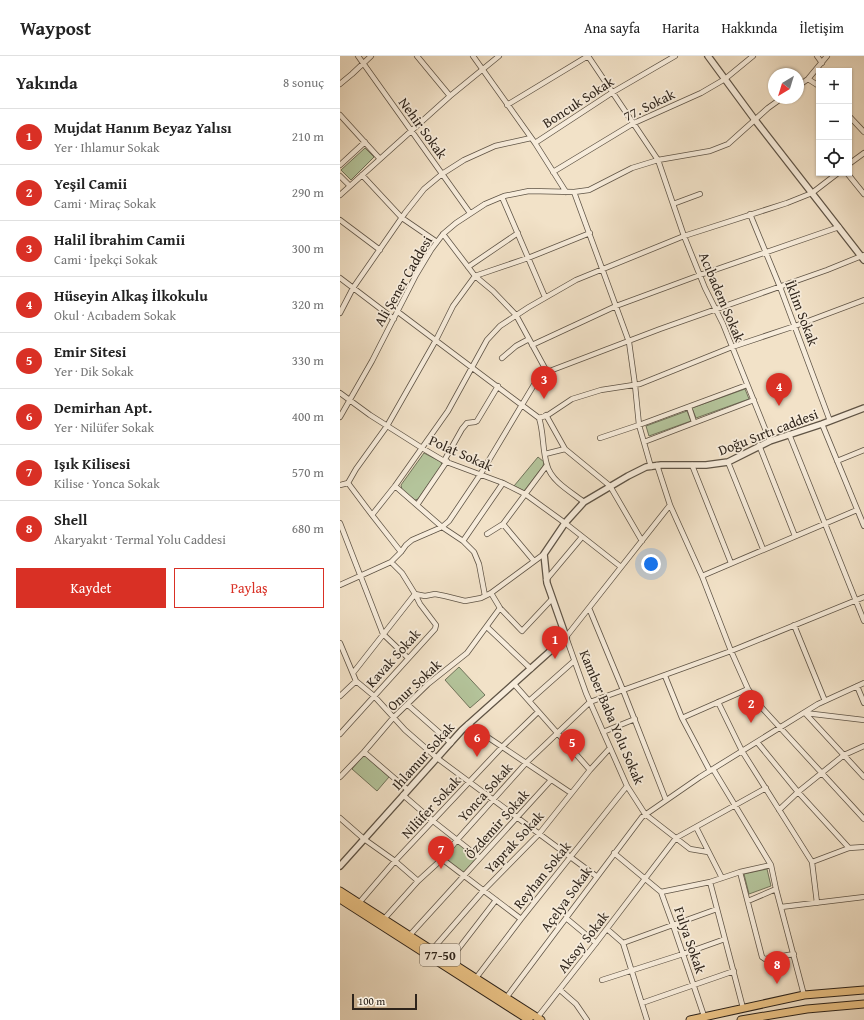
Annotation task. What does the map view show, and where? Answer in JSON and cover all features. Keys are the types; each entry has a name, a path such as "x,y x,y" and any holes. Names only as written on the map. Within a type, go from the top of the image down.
{"main road":[{"name":"77-50","path":"341,894 359,903 539,1019"},
{"name":"77-50","path":"341,894 529,1020"},
{"path":"690,1020 804,995 864,990"},
{"path":"741,1020 807,1009 864,1004"}],"street":[{"name":"Nehir Sokak","path":"358,56 470,212"},
{"path":"340,84 371,56"},
{"path":"417,56 450,96"},
{"path":"474,56 535,143 566,192"},
{"path":"340,195 450,96 499,56"},
{"path":"507,105 588,56"},
{"name":"Acıbadem Sokak","path":"588,56 658,160 684,236 770,440"},
{"name":"Boncuk Sokak","path":"535,143 613,92 675,56"},
{"path":"340,585 391,562 412,540 442,527 449,521 480,475 535,383 547,372 863,257 755,120 708,56"},
{"name":"77. Sokak","path":"553,172 634,123 701,93 725,79 753,56"},
{"path":"817,56 822,63"},
{"path":"804,81 827,56"},
{"path":"808,78 816,84"},
{"name":"Ali Şener Caddesi","path":"340,417 398,312 416,275 443,234 470,212 502,196 529,191 574,192 589,190 632,168 658,160 710,152 728,144 775,104"},
{"path":"340,115 380,159"},
{"path":"852,119 864,132"},
{"path":"340,313 352,288 424,190 442,174 464,160 495,146 531,138"},
{"path":"340,165 365,142"},
{"path":"852,162 864,153"},
{"path":"362,175 402,218 437,242"},
{"path":"340,176 350,186"},
{"path":"372,516 448,411 492,334 500,326 545,297 576,280 684,236 812,193 834,176"},
{"path":"849,176 864,194"},
{"path":"574,192 629,342 639,426 644,442 702,576 731,651 748,689 763,709 864,819"},
{"path":"673,204 700,194"},
{"path":"502,196 545,297"},
{"name":"İklim Sokak","path":"750,214 780,286 830,421"},
{"path":"340,220 380,250"},
{"path":"532,345 616,306 839,227"},
{"path":"468,267 518,232"},
{"path":"340,485 348,483 356,469 388,426 454,306 474,276 528,258 590,233"},
{"path":"443,234 474,276 493,291 516,315 547,372"},
{"path":"340,278 394,319"},
{"path":"539,418 572,399 601,390 635,384 732,347 795,326 864,300"},
{"path":"398,312 539,418 542,426 547,465 552,476 584,502"},
{"path":"502,358 516,346 529,339"},
{"path":"600,438 639,426 747,385"},
{"path":"417,505 446,461 462,430 467,423 477,421 498,386"},
{"name":"Polat Sokak","path":"340,393 422,448 446,461 525,494 621,567"},
{"path":"644,442 754,400"},
{"path":"689,407 694,422"},
{"name":"Doğu Sırtı caddesi","path":"544,554 565,523 584,502 628,476 654,466 706,465 728,462 770,440 822,424 864,408"},
{"path":"546,415 565,449 610,486 642,541"},
{"path":"822,424 864,524"},
{"path":"789,434 864,621"},
{"path":"759,445 794,536"},
{"path":"545,454 565,449"},
{"path":"837,461 864,450"},
{"path":"728,462 763,550"},
{"path":"487,534 503,524 547,465"},
{"path":"692,465 731,563"},
{"path":"348,483 401,552"},
{"path":"464,541 503,484"},
{"path":"395,486 442,527 464,541 474,552 479,564 485,596"},
{"path":"566,637 670,505"},
{"path":"702,576 857,510"},
{"path":"340,523 383,634 408,658"},
{"path":"503,524 534,561"},
{"path":"546,580 582,537"},
{"path":"391,562 402,573 415,594 424,596 440,595 465,600 481,598 491,593 544,554"},
{"name":"Kamber Baba Yolu Sokak","path":"544,554 546,580 574,661 590,702 627,786 645,814 690,849 708,852"},
{"path":"491,593 500,608 522,631 552,599"},
{"path":"353,673 415,594"},
{"name":"Kavak Sokak","path":"340,734 435,629 436,625 420,604 415,594"},
{"path":"590,702 731,651 864,597"},
{"name":"Onur Sokak","path":"340,777 393,718 428,684 467,653 500,608"},
{"path":"589,608 635,719 666,800"},
{"path":"794,625 825,701"},
{"path":"487,627 531,669"},
{"name":"Ihlamur Sokak","path":"340,865 468,724 566,637"},
{"path":"340,643 356,681 374,696 393,718 437,758 596,876"},
{"path":"529,701 574,661"},
{"path":"665,676 682,718 712,770 771,865 804,995"},
{"path":"340,696 356,681"},
{"path":"514,684 590,770"},
{"name":"Açelya Sokak","path":"506,998 642,816 742,751 825,701 864,684"},
{"path":"857,686 864,703"},
{"path":"682,718 748,689"},
{"name":"Yonca Sokak","path":"384,919 418,881 442,859 457,840 526,763 590,702"},
{"path":"718,702 742,751 812,862 817,903"},
{"path":"408,705 450,743"},
{"name":"Nilüfer Sokak","path":"359,903 395,861 502,747 538,712"},
{"path":"805,713 864,720"},
{"path":"805,713 864,777"},
{"path":"603,732 635,719"},
{"path":"468,724 571,793"},
{"path":"757,742 798,792 849,848"},
{"path":"779,810 798,792 844,755 864,746"},
{"name":"Yaprak Sokak","path":"432,950 484,890 539,834 571,793 610,748"},
{"path":"364,752 408,790"},
{"name":"Özdemir Sokak","path":"410,936 551,780"},
{"name":"Reyhan Sokak","path":"476,978 627,786"},
{"path":"676,838 766,788"},
{"path":"403,796 480,858"},
{"path":"340,818 364,839 395,861 418,881"},
{"path":"696,827 722,878"},
{"name":"Aksoy Sokak","path":"539,1019 676,838"},
{"path":"812,862 849,848 864,847"},
{"name":"Fulya Sokak","path":"614,853 661,892 704,1016"},
{"path":"442,859 521,919"},
{"path":"661,892 710,882 740,872 771,865"},
{"path":"740,872 762,957 765,959 794,954"},
{"path":"710,882 743,1008"},
{"path":"748,902 776,889"},
{"path":"781,907 864,897"},
{"path":"449,961 496,900"},
{"path":"623,943 717,909"},
{"path":"566,918 596,943"},
{"path":"607,929 623,943 647,1020"},
{"path":"602,980 725,939"},
{"path":"642,1003 693,984 734,972"},
{"path":"560,990 576,1004 587,1020"}],"green space":[{"path":"365,148 374,157 351,180 341,170"},
{"path":"745,389 749,399 696,418 692,408"},
{"path":"687,411 691,421 649,436 646,426"},
{"path":"424,453 441,462 442,465 418,499 415,500 402,490 401,485"},
{"path":"538,457 544,462 543,466 524,491 514,486"},
{"path":"459,667 485,695 470,708 445,680"},
{"path":"364,755 389,777 377,791 352,769"},
{"path":"457,842 478,858 464,874 444,859"},
{"path":"767,869 771,886 749,894 744,874"}],"place":[{"name":"Halil İbrahim Camii","path":"544,399"},
{"name":"Hüseyin Alkaş İlkokulu","path":"779,406"},
{"name":"Mujdat Hanım Beyaz Yalısı","path":"555,659"},
{"name":"Yeşil Camii","path":"751,723"},
{"name":"Demirhan Apt.","path":"477,757"},
{"name":"Emir Sitesi","path":"572,762"},
{"name":"Işık Kilisesi","path":"441,869"},
{"name":"Shell","path":"777,984"}]}
